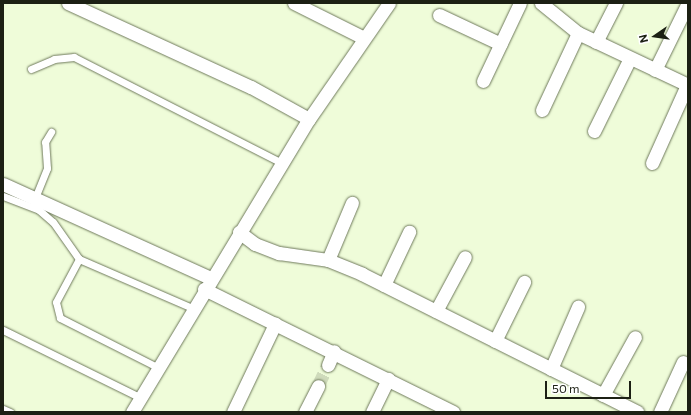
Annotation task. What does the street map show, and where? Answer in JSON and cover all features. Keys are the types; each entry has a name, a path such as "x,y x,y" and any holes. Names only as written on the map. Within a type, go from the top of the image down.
{"street":[{"path":"68,3 251,87 309,119"},
{"path":"294,3 366,35"},
{"path":"308,3 366,35"},
{"path":"132,412 159,368 207,283 309,119 389,3"},
{"path":"483,81 520,3"},
{"path":"541,3 578,33 688,85 652,163"},
{"path":"596,42 616,3"},
{"path":"655,70 688,3"},
{"path":"439,15 501,44"},
{"path":"542,110 578,33"},
{"path":"594,132 630,58"},
{"path":"3,184 35,198 207,283 275,324 334,351 447,411"},
{"path":"328,260 352,203"},
{"path":"239,232 255,244 280,253 328,260 384,285 637,412"},
{"path":"384,285 409,232"},
{"path":"436,311 465,257"},
{"path":"495,340 524,282"},
{"path":"551,369 578,307"},
{"path":"232,412 275,324"},
{"path":"604,395 635,337"},
{"path":"328,365 334,351"},
{"path":"660,412 683,362"},
{"path":"372,412 388,379"},
{"path":"305,412 318,386"}],"lane":[{"path":"31,70 54,59 74,58 282,163"},
{"path":"35,198 47,168 45,142 50,132"},
{"path":"3,196 49,218 79,259 192,308"},
{"path":"79,259 56,302 60,318 159,368"},
{"path":"3,330 141,398"},
{"path":"3,409 10,412"}],"tunnel":[{"path":"318,386 328,365"}]}
